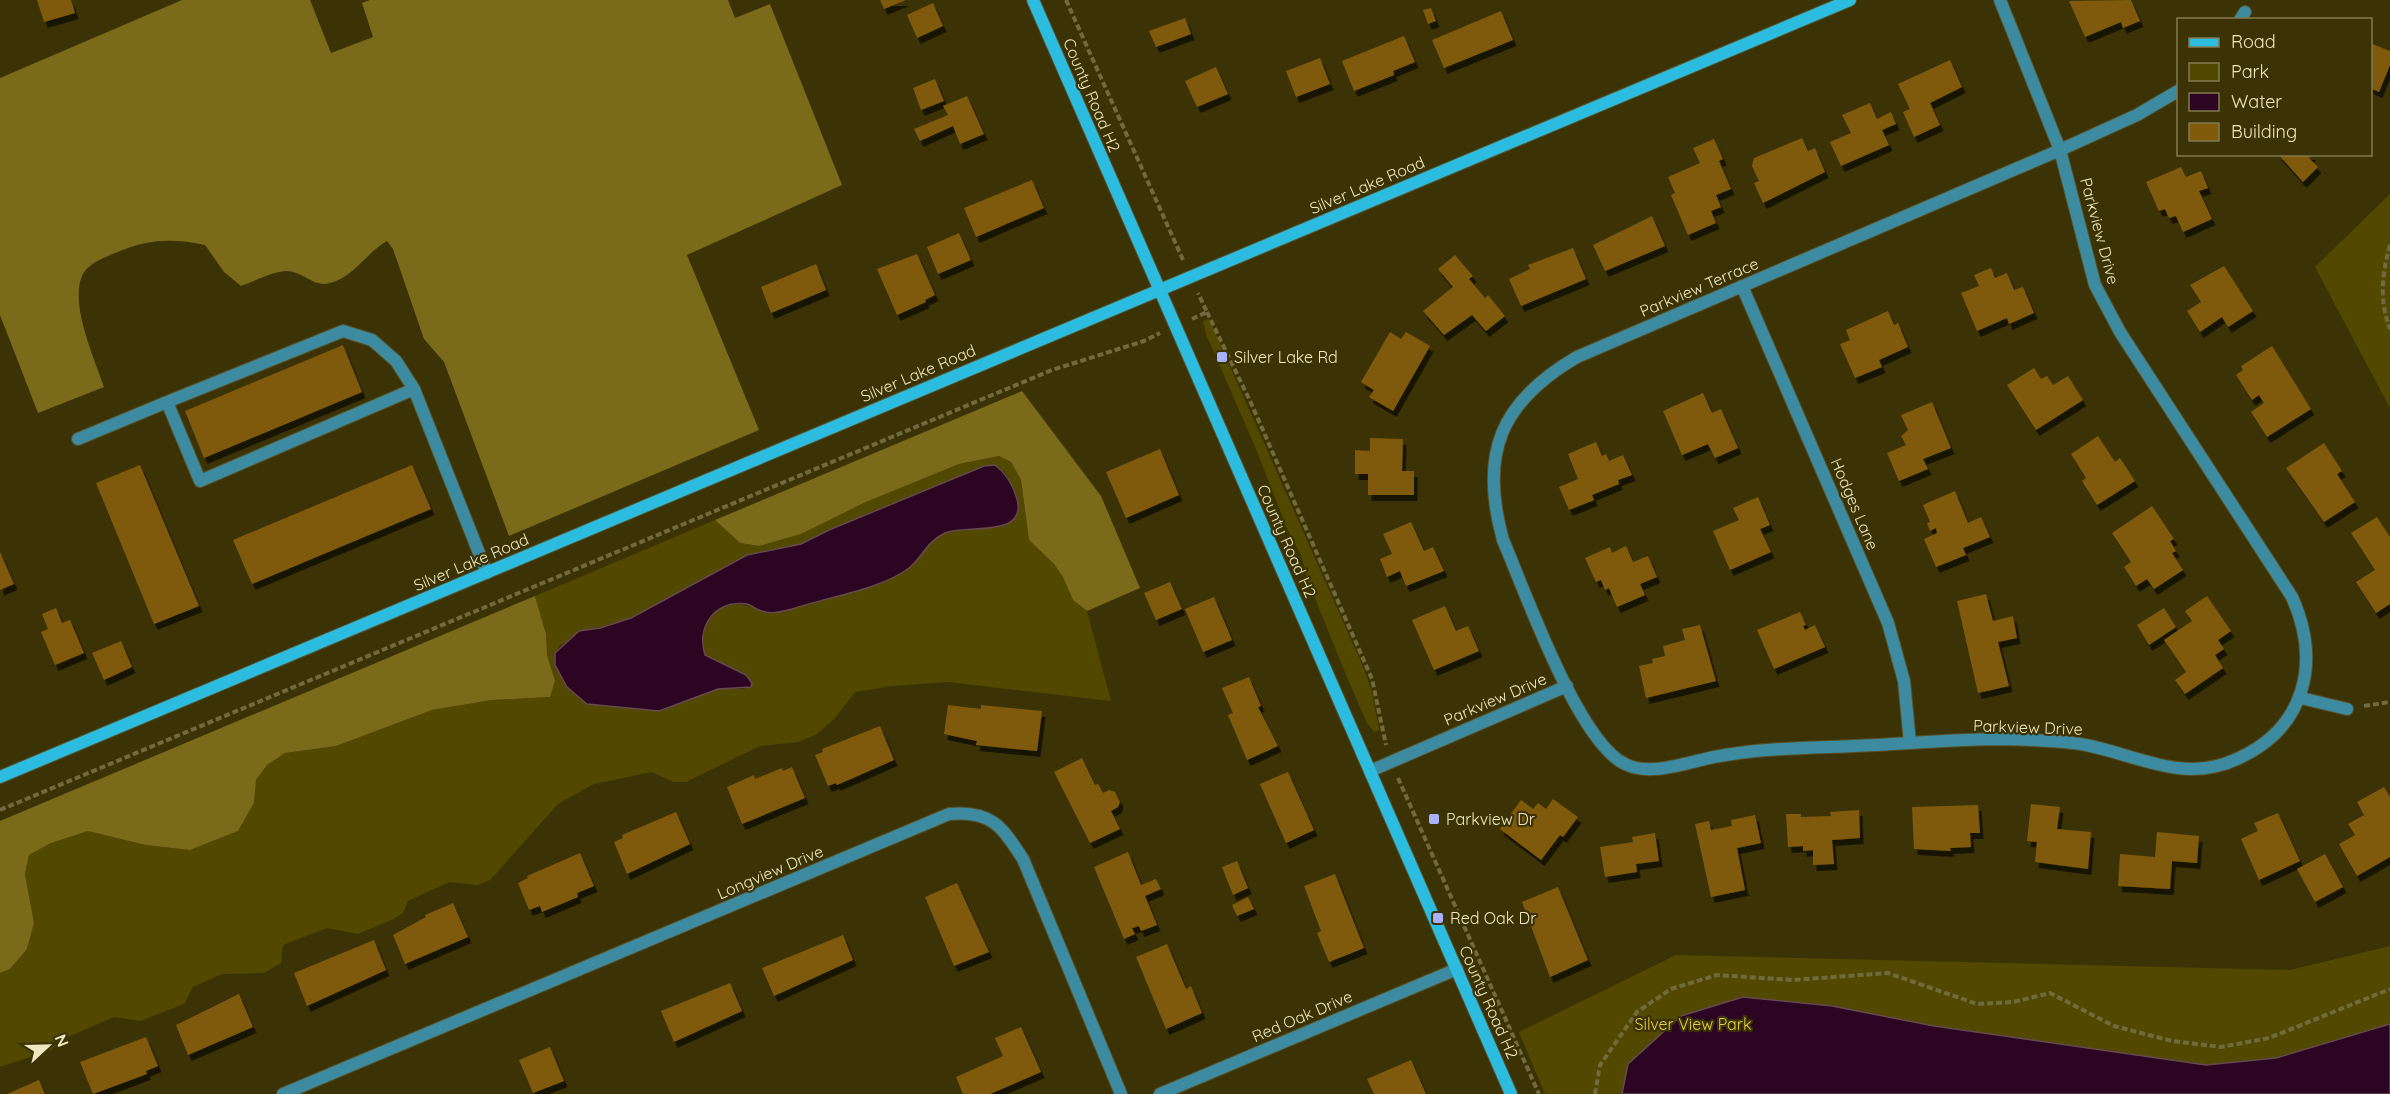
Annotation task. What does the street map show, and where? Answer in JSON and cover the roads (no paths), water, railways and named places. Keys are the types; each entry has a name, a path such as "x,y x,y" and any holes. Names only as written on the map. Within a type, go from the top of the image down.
{"main road":[{"name":"County Road H2","path":"1033,0 1511,1094"},
{"name":"Silver Lake Road","path":"0,777 1850,0"}],"street":[{"name":"Parkview Drive","path":"1370,771 1567,686 1587,728 1611,756 1627,766 1642,769 1763,751 2005,739 2085,745 2162,767 2186,770 2210,768 2235,760 2258,748 2276,731 2301,698 2306,669 2302,620 2292,597 2120,332 2105,304 2096,285 2060,150 2000,0"},
{"name":"Parkview Terrace","path":"1567,686 1503,540 1494,507 1491,482 1497,445 1512,414 1530,391 1547,375 1577,357 2060,150 2137,115 2177,92"},
{"name":"Hodges Lane","path":"1742,286 1888,623 1904,681 1910,743"},
{"path":"78,439 343,331 372,340 396,361 414,389 488,573"},
{"path":"167,402 200,481 414,389"},
{"path":"2301,698 2347,710"},
{"name":"Longview Drive","path":"283,1094 950,814 968,813 1001,826 1023,859 1121,1094"},
{"name":"Red Oak Drive","path":"1161,1094 1457,969"}],"water":[{"path":"995,465 1009,480 1017,499 1018,512 1013,520 1004,525 945,533 933,541 909,568 897,576 853,592 780,612 763,612 747,604 726,606 717,611 706,625 703,634 705,655 746,675 752,683 751,687 718,689 659,711 587,704 567,687 555,665 555,653 579,631 600,628 631,618 747,555 801,544 829,530 984,466"},
{"path":"1743,997 1832,1006 1934,1026 2206,1065 2276,1058 2390,1024 2390,1094 1622,1094 1628,1064 1681,1016"}],"place":[{"name":"Silver Lake Rd","path":"1222,357"},
{"name":"Parkview Dr","path":"1434,819"},
{"name":"Red Oak Dr","path":"1438,918"}],"park label":[{"name":"Silver View Park","path":"1693,1024"}]}
